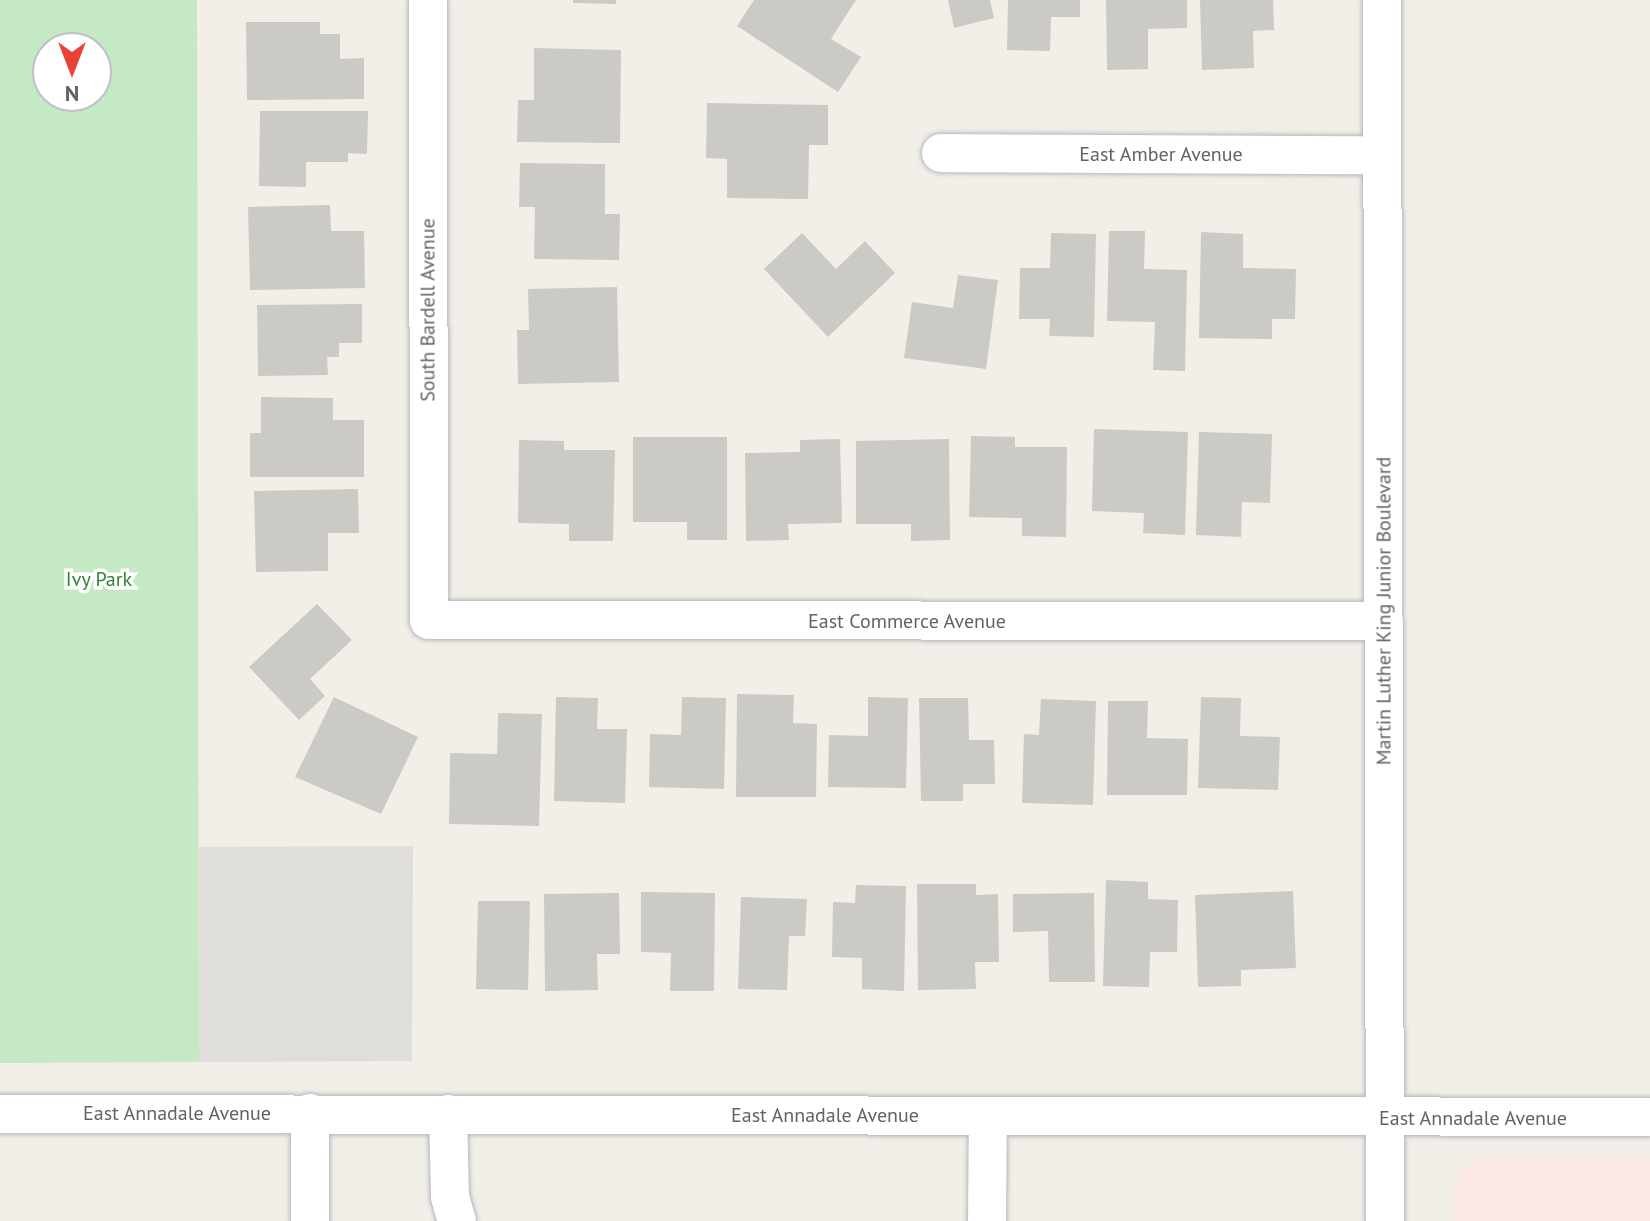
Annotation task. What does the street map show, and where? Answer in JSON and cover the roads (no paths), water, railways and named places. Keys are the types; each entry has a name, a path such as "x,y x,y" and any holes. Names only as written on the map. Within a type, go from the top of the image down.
{"street":[{"name":"South Bardell Avenue","path":"428,0 429,620"},
{"name":"Martin Luther King Junior Boulevard","path":"1382,0 1385,1221"},
{"name":"East Amber Avenue","path":"941,153 1382,155"},
{"name":"East Commerce Avenue","path":"429,620 1384,621"},
{"path":"310,1113 310,1221"},
{"name":"East Annadale Avenue","path":"0,1114 1650,1117"},
{"path":"448,1114 450,1197 457,1221"},
{"path":"987,1221 988,1116"}],"park label":[{"name":"Ivy Park","path":"99,579"}]}
